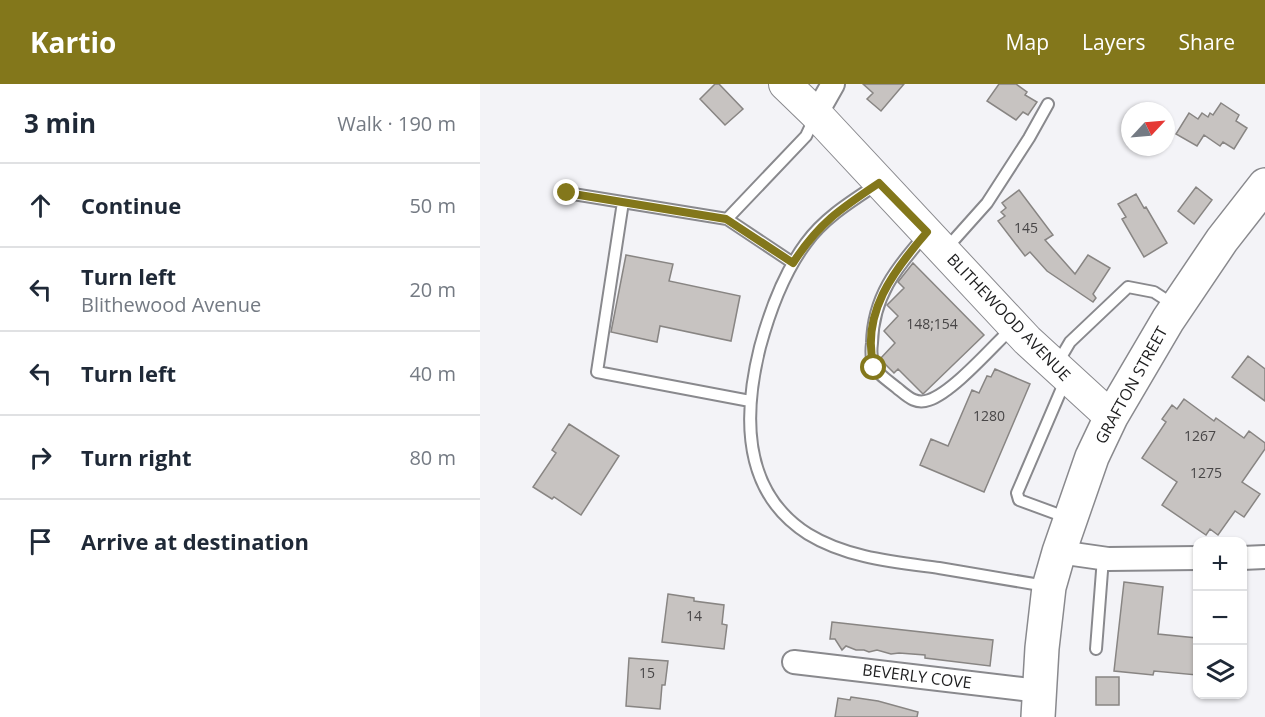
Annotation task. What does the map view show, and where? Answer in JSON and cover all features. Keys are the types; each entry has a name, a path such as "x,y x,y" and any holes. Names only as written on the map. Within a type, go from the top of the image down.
{"highway":[{"name":"GRAFTON STREET","path":"1039,704 1049,587 1092,457 1111,417 1177,307 1222,240 1265,184"}],"street":[{"name":"BLITHEWOOD AVENUE","path":"786,84 1014,326 1111,417"},
{"path":"816,114 833,84"},
{"path":"1059,552 1103,558 1193,558"},
{"path":"1247,558 1265,557"},
{"name":"BEVERLY COVE","path":"794,662 1039,704"}],"lane":[{"path":"1014,326 948,389 930,400 919,402 910,399 874,368 871,357 874,317 885,288 898,266 987,203 1029,138 1047,104"},
{"path":"726,219 806,136 816,114"},
{"path":"879,183 838,210 820,226 793,263 782,283 756,361 750,401 751,443 762,480 782,512 809,535 842,550 1049,587"},
{"path":"567,193 726,219 793,263"},
{"path":"623,202 597,372 750,401"},
{"path":"1071,519 1018,500 1017,493 1070,342 1128,287 1154,292 1177,307"},
{"path":"1096,649 1103,558"}],"building":[{"path":"715,84 719,84 743,109 725,125 700,99"},
{"path":"863,84 904,84 881,111 867,99 873,93"},
{"path":"999,84 1016,84 1027,92 1025,95 1037,102 1028,115 1023,112 1016,120 987,101"},
{"path":"1221,103 1239,115 1236,121 1247,128 1234,149 1223,142 1220,146 1204,135 1197,146 1176,134 1189,113 1198,119 1202,113 1208,117 1210,113 1213,115"},
{"path":"1196,187 1212,200 1194,224 1178,211"},
{"path":"1019,190 1053,235 1045,240 1075,274 1088,255 1110,268 1093,294 1096,298 1093,302 1047,271 1030,252 1025,256 998,221 1005,216 1001,212 1006,208 1002,203"},
{"path":"1136,194 1167,243 1144,257 1122,219 1126,217 1118,204"},
{"path":"626,255 673,264 669,281 740,296 731,341 660,326 657,342 611,332"},
{"path":"913,263 984,335 923,394 898,369 894,373 880,359 895,343 884,331 898,316 887,305 904,288 898,282"},
{"path":"1248,356 1265,369 1265,401 1232,377"},
{"path":"995,369 1030,384 984,492 920,465 931,439 948,446 972,390 979,393 987,376 991,377"},
{"path":"1184,399 1214,421 1216,418 1244,438 1249,431 1265,443 1265,449 1242,482 1260,494 1244,517 1235,511 1218,535 1210,529 1206,535 1162,505 1177,482 1142,458 1166,422 1162,419 1172,405 1177,409"},
{"path":"569,424 619,456 581,515 554,497 552,499 533,487 556,453 552,450"},
{"path":"1124,582 1163,587 1158,634 1193,638 1193,675 1154,671 1153,675 1114,671"},
{"path":"668,594 694,598 694,601 724,605 722,624 727,625 724,649 662,642"},
{"path":"832,622 993,640 990,666 925,658 925,655 891,654 877,650 869,652 846,646 842,650 835,639 830,639"},
{"path":"629,658 668,661 665,685 662,685 660,709 626,706"},
{"path":"1096,677 1119,677 1119,705 1096,705"},
{"path":"851,697 878,701 918,712 917,717 835,717 838,698 850,700"}],"route":[{"path":"567,193 726,219 793,263 820,226 838,210 879,183 927,232 898,266 885,288 874,317 871,357 874,368"}]}
